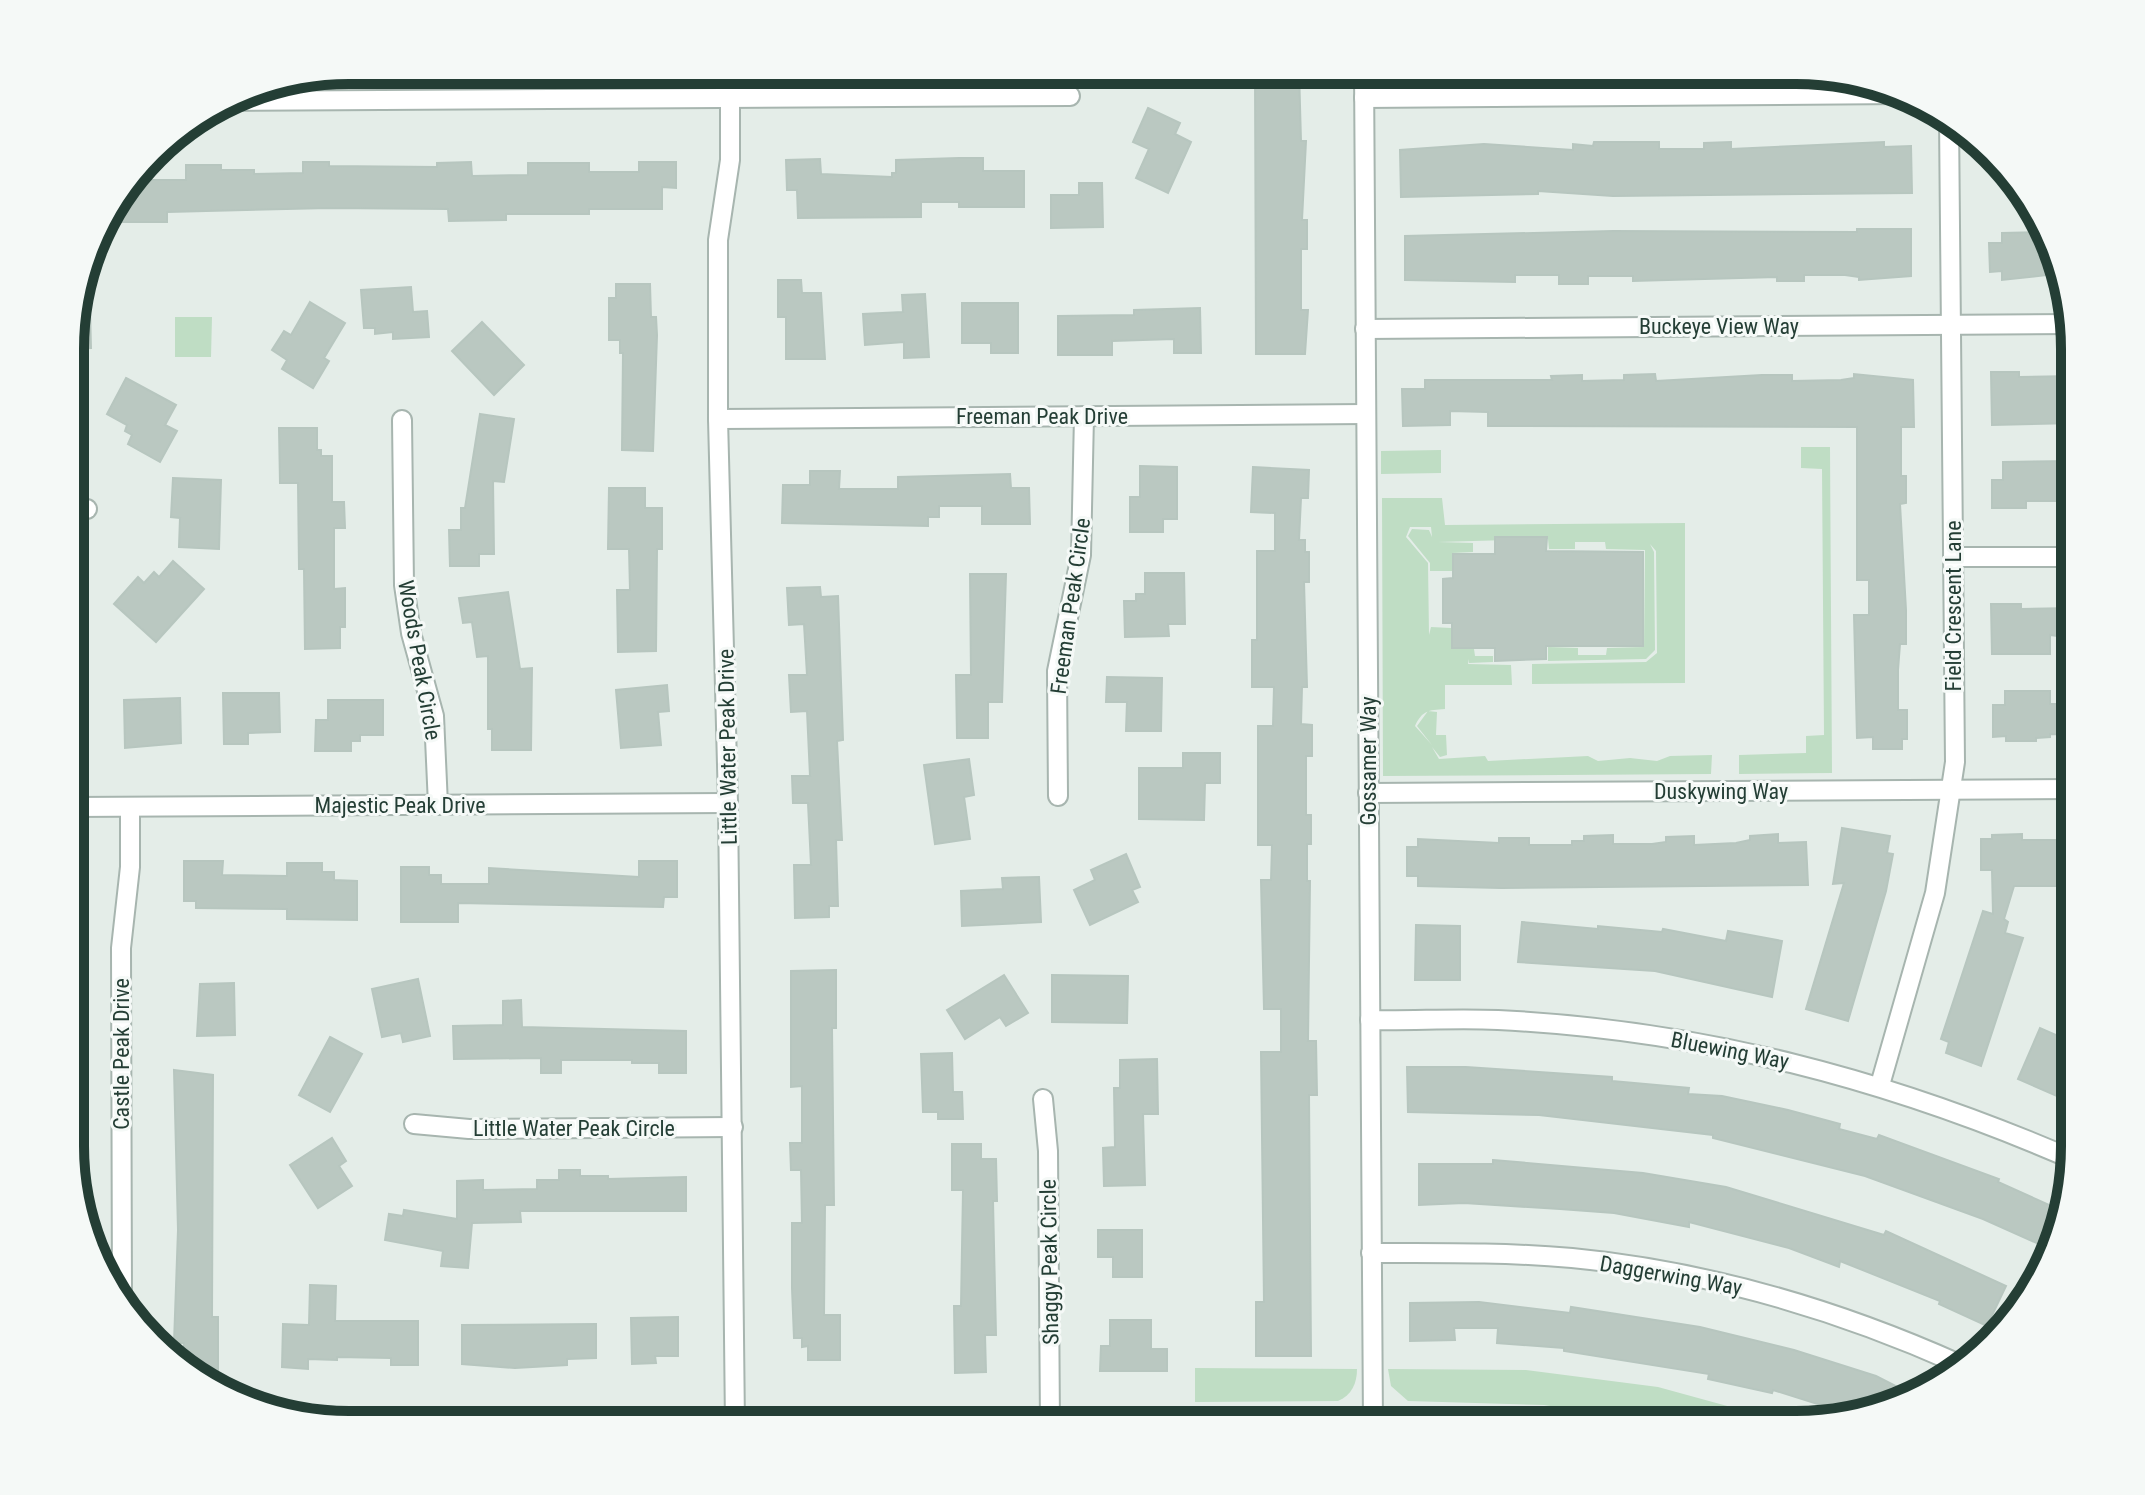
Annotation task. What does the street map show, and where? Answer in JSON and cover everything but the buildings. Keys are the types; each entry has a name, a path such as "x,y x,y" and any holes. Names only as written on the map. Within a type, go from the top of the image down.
{"street":[{"name":"Little Water Peak Drive","path":"730,84 730,160 718,240 718,419 728,803 735,1410"},
{"name":"Gossamer Way","path":"1364,85 1373,1411"},
{"path":"1364,98 1868,94"},
{"path":"256,101 1070,96"},
{"name":"Field Crescent Lane","path":"1880,1085 1925,936 1944,851 1955,762 1949,134"},
{"name":"Buckeye View Way","path":"1365,329 2060,324"},
{"name":"Freeman Peak Drive","path":"718,419 1366,414"},
{"name":"Freeman Peak Circle","path":"1058,796 1057,671 1081,555 1084,416"},
{"name":"Woods Peak Circle","path":"402,420 404,585 411,633 434,716 438,805"},
{"path":"1953,557 2060,557"},
{"name":"Duskywing Way","path":"1368,793 2060,789"},
{"name":"Majestic Peak Drive","path":"85,807 728,803"},
{"name":"Castle Peak Drive","path":"122,1281 121,948 130,867 130,807"},
{"name":"Bluewing Way","path":"1370,1020 1496,1020 1633,1033 1794,1062 1880,1085 1949,1108 2060,1154"},
{"name":"Shaggy Peak Circle","path":"1043,1099 1048,1151 1050,1410"},
{"name":"Little Water Peak Circle","path":"414,1124 469,1129 733,1127"},
{"name":"Daggerwing Way","path":"1371,1253 1527,1255 1683,1275 1799,1303 1859,1323 1951,1361"}],"green space":[{"path":"175,317 212,317 211,357 175,357"},
{"path":"1801,447 1830,447 1832,773 1739,774 1739,755 1806,753 1806,736 1824,735 1822,469 1801,468"},
{"path":"1441,450 1441,473 1381,474 1381,451"},
{"path":"1382,498 1442,498 1445,525 1685,523 1685,683 1532,684 1532,664 1646,662 1657,653 1656,551 1650,544 1654,552 1655,650 1646,659 1548,661 1548,647 1578,648 1578,655 1606,655 1607,648 1644,647 1645,550 1606,549 1605,542 1575,542 1575,549 1549,549 1548,539 1438,542 1473,543 1473,552 1452,553 1452,571 1430,571 1430,563 1408,536 1412,529 1429,530 1432,537 1431,527 1410,527 1406,537 1428,563 1429,635 1431,627 1451,628 1451,649 1474,649 1475,656 1493,656 1493,662 1469,663 1469,659 1468,664 1511,665 1512,685 1445,685 1445,709 1429,711 1437,712 1436,735 1446,735 1447,755 1440,757 1432,747 1439,759 1485,756 1488,761 1588,756 1598,761 1630,758 1657,761 1670,756 1712,755 1711,774 1383,776","holes":["1427,712 1417,726 1432,745 1415,726"]},
{"path":"1195,1368 1357,1369 1353,1388 1338,1401 1195,1402"},
{"path":"1388,1369 1526,1370 1658,1387 1745,1411 1581,1411 1544,1405 1408,1401 1391,1386"}]}
